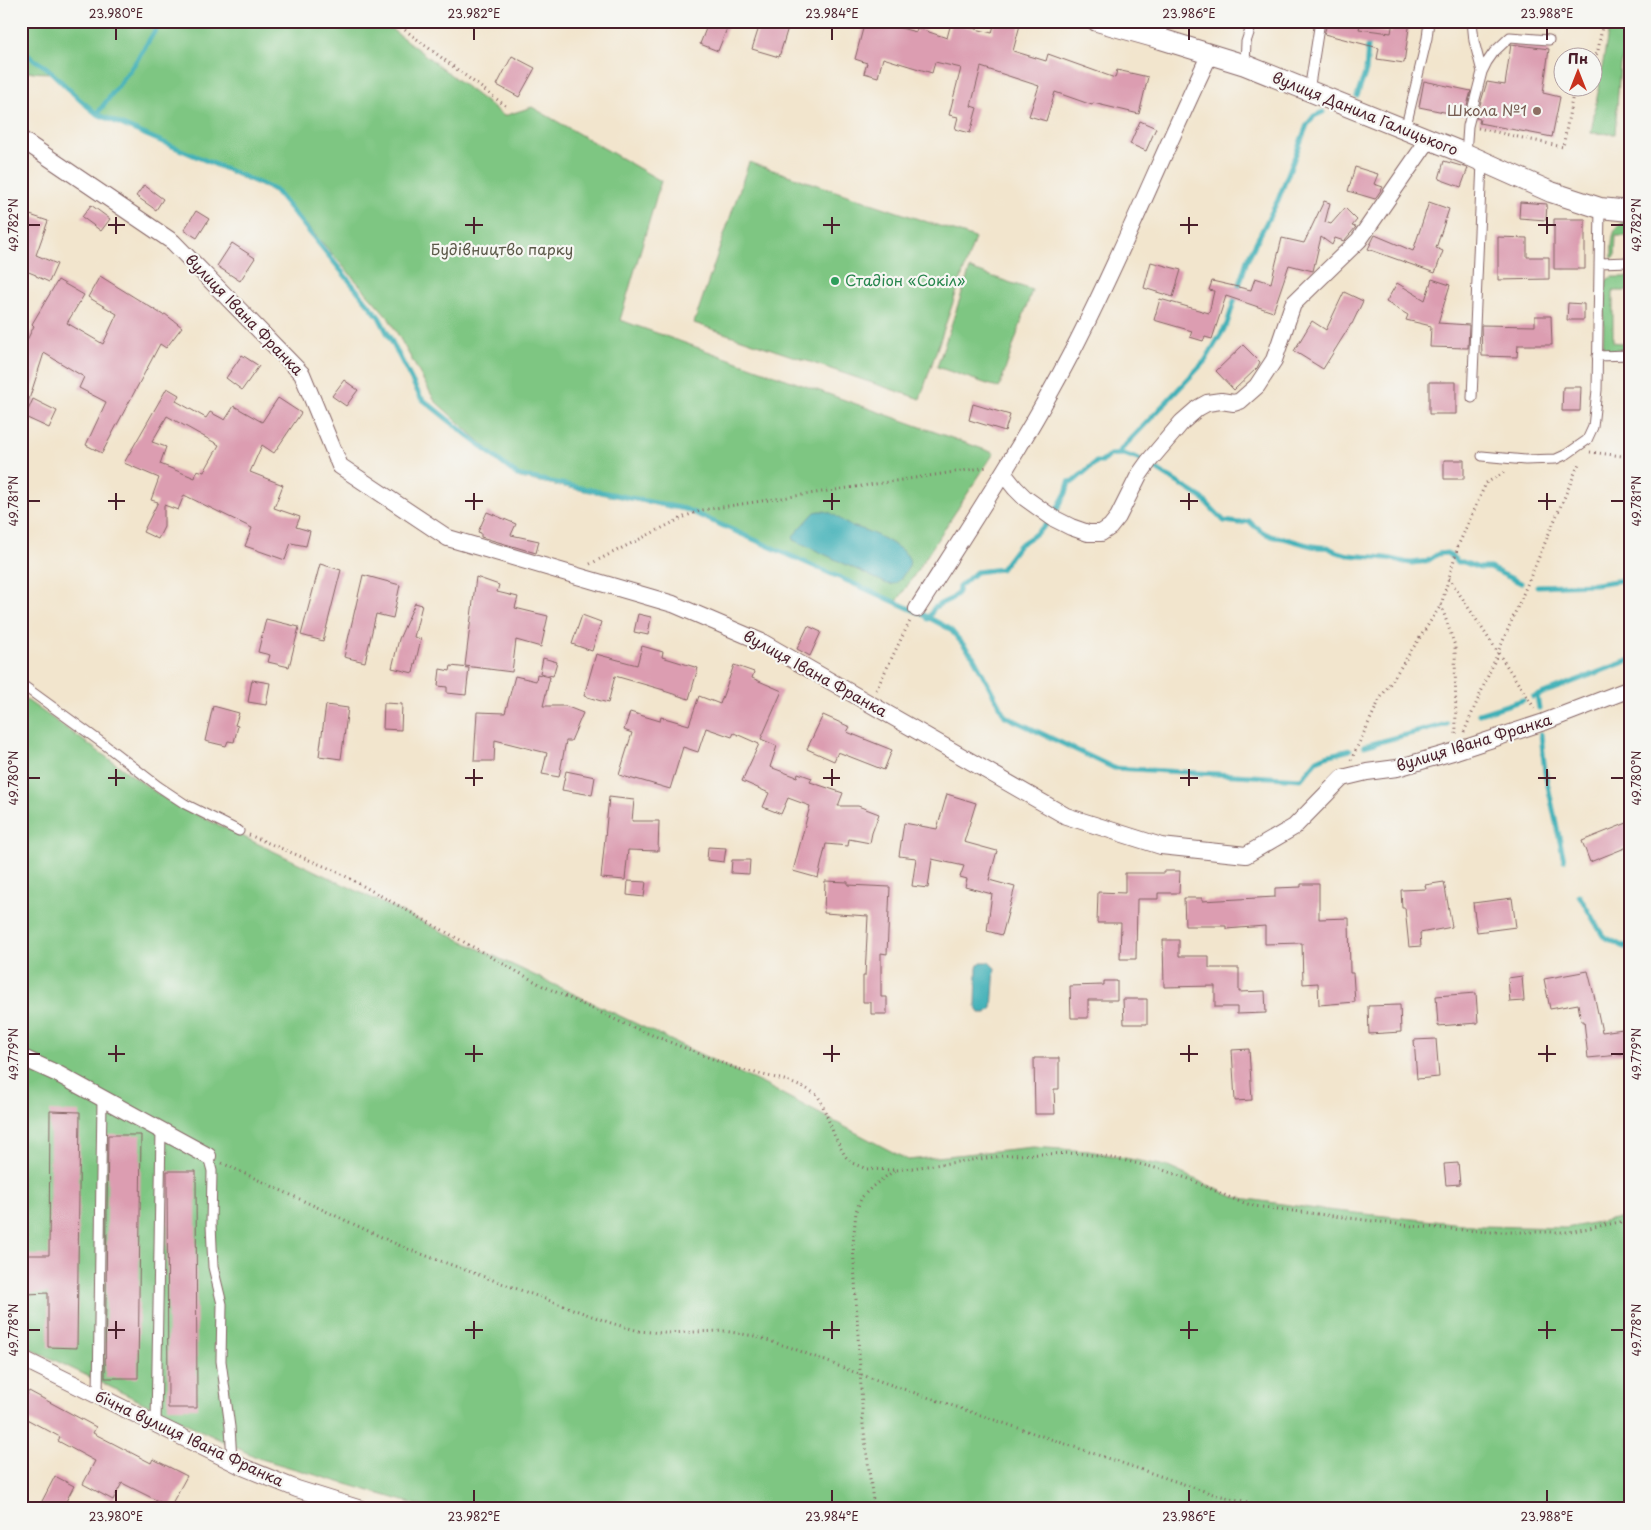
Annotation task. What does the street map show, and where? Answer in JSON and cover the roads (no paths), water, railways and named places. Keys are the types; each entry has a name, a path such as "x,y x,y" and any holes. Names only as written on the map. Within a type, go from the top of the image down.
{"street":[{"name":"вулиця Данила Галицького","path":"1097,21 1162,30 1210,54 1245,65 1429,139 1551,192 1600,208 1630,211"},
{"path":"917,609 1006,468 1072,351 1117,262 1210,54"},
{"name":"вулиця Івана Франка","path":"21,139 173,242 302,374 340,466 448,538 674,604 762,642 1066,816 1160,846 1246,856 1294,827 1342,778 1397,768 1456,750 1544,722 1630,689"},
{"path":"1006,468 1015,488 1025,498 1053,518 1088,533 1101,533 1110,527 1118,518 1144,468 1182,422 1207,403 1221,401 1234,403 1240,401 1257,386 1274,360 1293,304 1359,240 1429,139"},
{"path":"21,1057 58,1074 208,1156"},
{"name":"бічна вулиця Івана Франка","path":"21,1358 268,1478 361,1509"}],"lane":[{"path":"1245,65 1246,42 1253,21"},
{"path":"1309,91 1320,21"},
{"path":"1405,130 1427,38 1429,21"},
{"path":"1472,21 1474,41 1482,72"},
{"path":"1472,398 1474,158 1468,126 1482,72 1494,52 1510,37 1549,40"},
{"path":"1482,456 1525,460 1556,459 1587,440 1593,427 1597,390 1600,208"},
{"path":"1599,263 1630,262"},
{"path":"1597,356 1630,355"},
{"path":"21,684 158,786 185,804 239,831"},
{"path":"98,1396 102,1098"},
{"path":"156,1424 161,1130"},
{"path":"208,1156 212,1170 211,1225 213,1268 222,1304 221,1361 230,1426 232,1461"}],"water":[{"path":"815,512 831,513 847,524 879,536 901,550 910,562 899,580 892,584 885,583 794,540 793,536"},
{"path":"981,962 989,962 995,968 992,1008 987,1013 980,1013 976,1007 977,968"}],"waterway":[{"path":"97,114 135,63 161,21"},
{"path":"1357,96 1366,71 1370,21"},
{"path":"21,48 30,57 46,67 97,114 275,190 379,317 421,398 517,475 685,509 922,614 950,629 973,656 1005,716 1114,768 1301,779 1317,760 1350,750"},
{"path":"1117,454 1205,361 1227,324 1247,260 1278,200 1307,125 1314,116 1323,112"},
{"path":"1056,511 1066,493 1069,482 1074,481 1096,462 1102,462 1110,455 1124,454 1140,460"},
{"path":"1153,467 1202,498 1224,521 1240,523 1249,521 1259,530 1272,537 1311,546 1328,547 1334,551 1350,555 1395,559 1408,563 1426,562 1438,554 1447,553 1458,562 1479,568 1490,568 1521,583"},
{"path":"928,619 934,608 953,598 958,592 959,587 976,572 1001,569 1019,545 1048,523"},
{"path":"1537,586 1595,584 1630,579"},
{"path":"1533,697 1630,660"},
{"path":"1537,696 1539,708"},
{"path":"1479,714 1523,700"},
{"path":"1364,746 1447,724"},
{"path":"1541,734 1545,772 1564,860"},
{"path":"1579,895 1603,936 1624,947 1630,946"}],"place":[{"name":"Школа №1","path":"1537,111"},
{"name":"Стадіон «Сокіл»","path":"835,281"}],"park label":[{"name":"Будівництво парку","path":"502,250"}]}
